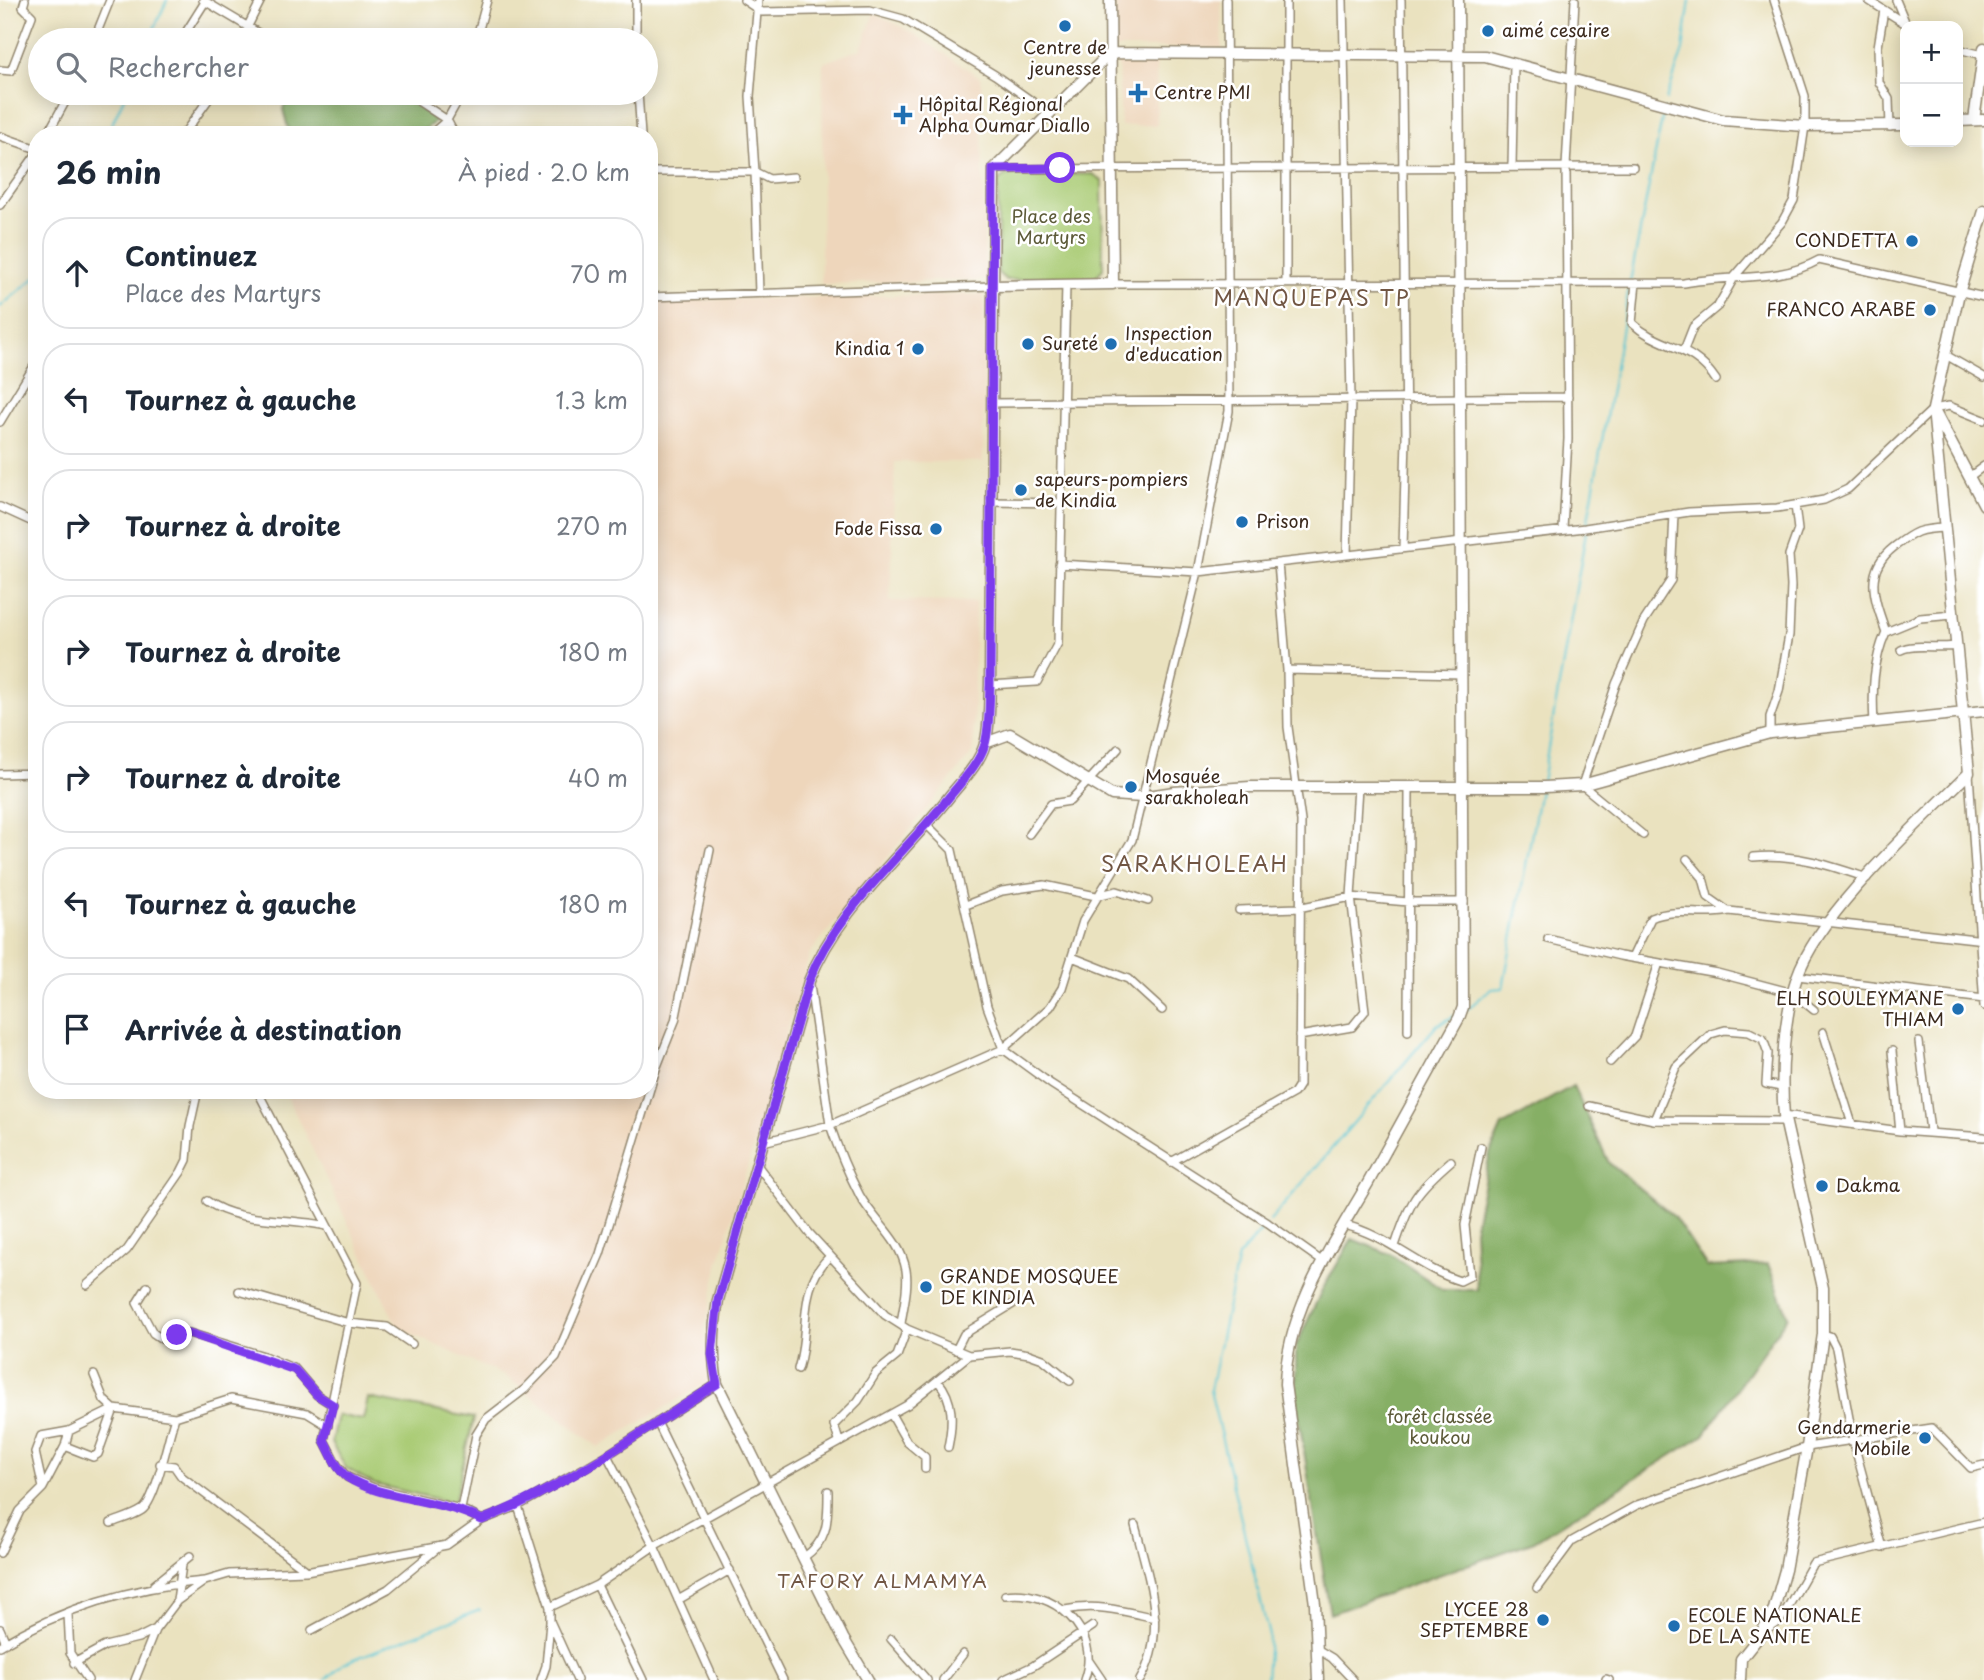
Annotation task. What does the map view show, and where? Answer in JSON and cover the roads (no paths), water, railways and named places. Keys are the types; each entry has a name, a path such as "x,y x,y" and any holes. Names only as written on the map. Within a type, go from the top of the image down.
{"street":[{"path":"0,70 11,71 32,16 23,7 24,0"},
{"path":"98,28 110,0"},
{"path":"188,28 204,1 247,28 261,0"},
{"path":"479,28 487,0"},
{"path":"636,0 636,28"},
{"path":"744,0 758,9 870,10 903,19 995,75 1049,114"},
{"path":"758,0 750,96 759,293"},
{"path":"1110,0 1113,284"},
{"path":"763,1142 830,1125 1003,1049 1051,1007 1062,988 1083,921 1132,840 1198,572 1230,401 1226,0"},
{"path":"1286,0 1286,283"},
{"path":"1343,0 1351,399 1347,555"},
{"path":"1401,0 1403,548"},
{"path":"1318,1680 1315,1605 1285,1384 1286,1358 1292,1329 1323,1262 1460,1018 1463,1007 1458,0"},
{"path":"1563,529 1569,397 1565,284 1566,167 1575,0"},
{"path":"1684,350 1693,327 1718,306 1735,276 1789,211 1794,200 1805,126 1805,96 1800,73 1774,0"},
{"path":"1868,0 1902,21"},
{"path":"1896,0 1906,21"},
{"path":"1884,10 1878,47 1879,82 1889,99 1889,127"},
{"path":"1963,49 1984,51 1979,120"},
{"path":"868,1680 803,1558 717,1384 712,1354 718,1300 819,954 840,923 927,825 970,771 985,743 990,685 993,169 1110,53 1485,56 1723,120 1805,126 1900,126"},
{"path":"1513,167 1514,63"},
{"path":"52,126 63,105"},
{"path":"189,126 203,105"},
{"path":"424,105 447,120 450,126"},
{"path":"440,126 455,105"},
{"path":"639,105 640,126"},
{"path":"446,126 447,120"},
{"path":"0,136 28,147"},
{"path":"0,205 28,164"},
{"path":"993,169 1633,167"},
{"path":"658,172 755,172 769,179 794,177"},
{"path":"1984,211 1959,293 1933,409 1962,713 1981,872 1984,1006"},
{"path":"658,297 1066,284 1684,282 1735,276 1757,278 1800,271 1819,260 1984,297"},
{"path":"1631,283 1632,323 1643,333 1684,350 1700,360 1716,380"},
{"path":"990,685 1037,682 1058,643 1066,284"},
{"path":"1944,354 1984,377"},
{"path":"0,422 28,377"},
{"path":"990,403 1569,397"},
{"path":"1059,564 1198,572 1587,527 1674,514 1795,505 1825,500 1848,489 1933,409 1949,406 1984,420"},
{"path":"1933,409 1984,505"},
{"path":"1969,477 1984,466"},
{"path":"990,502 1060,503"},
{"path":"1770,733 1770,717 1781,681 1789,635 1789,555 1798,530 1795,505"},
{"path":"0,507 28,520"},
{"path":"1582,785 1616,684 1644,621 1671,580 1674,514"},
{"path":"1874,723 1872,696 1877,653 1886,632 1875,601 1874,569 1880,558 1917,529 1945,528"},
{"path":"1171,1162 1294,1093 1299,1085 1298,908 1301,821 1288,727 1287,670 1278,563"},
{"path":"1886,632 1920,618 1953,614"},
{"path":"1901,650 1908,646 1934,649 1956,646"},
{"path":"1287,670 1462,674"},
{"path":"985,743 1010,734 1111,795 1142,797 1174,792 1296,787 1541,787 1582,785 1770,733 1823,725 1874,723 1984,710"},
{"path":"1029,834 1051,804 1070,801 1118,749"},
{"path":"0,774 28,773"},
{"path":"1740,1680 1741,1660 1761,1634 1774,1609 1785,1570 1807,1447 1823,1334 1823,1288 1784,1118 1782,1087 1793,993 1810,950 1831,921 1867,878 1969,773"},
{"path":"1582,785 1643,835"},
{"path":"1298,1036 1352,1027 1365,1011 1351,897 1358,786"},
{"path":"1408,1031 1409,787"},
{"path":"927,825 952,850 987,1006 1003,1049 1051,1084 1268,1223 1323,1262"},
{"path":"658,1069 675,1021 710,850"},
{"path":"1753,857 1778,855 1804,858 1867,878"},
{"path":"1687,859 1703,877 1708,897 1729,911"},
{"path":"966,905 1002,891 1044,885 1096,896 1116,891 1148,901"},
{"path":"1239,909 1298,908 1351,897 1408,902 1464,902"},
{"path":"1632,958 1651,918 1668,911 1709,915 1729,911 1983,940"},
{"path":"1548,939 1717,973 1793,993 1814,1010"},
{"path":"1072,957 1128,979 1162,1010"},
{"path":"1610,1062 1635,1036 1659,963"},
{"path":"1798,976 1984,999"},
{"path":"809,981 816,1014 830,1125 861,1197 896,1244 906,1268 904,1327 897,1356 876,1373 858,1401 834,1424 839,1441"},
{"path":"1654,1120 1676,1067 1711,1034 1724,1030 1749,1032 1763,1039 1768,1054 1766,1084 1782,1087"},
{"path":"1823,1032 1852,1124"},
{"path":"1919,1042 1930,1131"},
{"path":"1892,1051 1900,1131"},
{"path":"87,1285 127,1250 181,1171 187,1160 196,1099"},
{"path":"262,1099 357,1283 324,1440 347,1477 374,1488 461,1509 482,1520"},
{"path":"461,1509 476,1435 486,1419 525,1389 556,1357 600,1254 648,1099"},
{"path":"1589,1106 1654,1120 1784,1118 1984,1137"},
{"path":"1344,1225 1369,1230 1445,1276 1460,1281 1470,1276 1465,1225 1481,1147"},
{"path":"1395,1246 1406,1212 1420,1188 1451,1161"},
{"path":"757,1166 830,1256 885,1315 904,1327 969,1355 1010,1351 1029,1354 1043,1359 1070,1381"},
{"path":"207,1201 221,1211 234,1215 280,1217 327,1226"},
{"path":"798,1369 803,1353 809,1287 816,1270 830,1256"},
{"path":"147,1287 137,1303 153,1333 162,1339 189,1333 264,1356 295,1370 317,1395 333,1405"},
{"path":"239,1292 349,1323 387,1327 412,1344"},
{"path":"956,1349 964,1334 1013,1304"},
{"path":"1823,1334 1830,1336 1836,1348 1853,1440 1882,1548"},
{"path":"550,1607 597,1585 654,1546 891,1414 969,1355"},
{"path":"94,1375 104,1400 114,1409"},
{"path":"938,1381 948,1396 953,1426 948,1447"},
{"path":"0,1629 3,1645 68,1614 154,1586 205,1581 229,1574 306,1570 447,1545 482,1520 518,1506 607,1455 717,1384"},
{"path":"43,1488 35,1452 41,1436 69,1431 114,1409 175,1417 231,1399 307,1413 328,1426"},
{"path":"65,1446 93,1457 98,1454 114,1409"},
{"path":"891,1414 907,1442 925,1457 925,1469"},
{"path":"111,1523 144,1509 155,1494 160,1464 175,1417"},
{"path":"657,1422 783,1680"},
{"path":"1537,1588 1572,1541 1637,1505 1807,1447 1932,1428 1971,1468 1984,1465"},
{"path":"0,1553 20,1511 43,1488 65,1446 69,1431"},
{"path":"607,1455 654,1546 714,1680"},
{"path":"160,1464 174,1466 181,1476 306,1570"},
{"path":"803,1558 816,1549 828,1530 828,1492"},
{"path":"518,1506 550,1607 546,1666 541,1680"},
{"path":"1761,1634 1780,1621 1813,1563 1984,1522"},
{"path":"1135,1525 1151,1586 1155,1618 1151,1661 1140,1680"},
{"path":"312,1630 388,1589 439,1546"},
{"path":"154,1586 190,1556"},
{"path":"177,1601 182,1564"},
{"path":"678,1600 730,1570"},
{"path":"135,1680 155,1630 177,1601 205,1581"},
{"path":"597,1585 643,1680"},
{"path":"1005,1595 1028,1594 1065,1610 1081,1631 1089,1650 1084,1680"},
{"path":"1065,1610 1084,1606 1104,1607 1155,1618"},
{"path":"68,1614 70,1653 74,1663 88,1680"},
{"path":"550,1620 577,1680"},
{"path":"1003,1680 1033,1666 1081,1631 1093,1626"},
{"path":"74,1663 105,1646 138,1638 155,1630"},
{"path":"891,1639 927,1680 934,1673"},
{"path":"1316,1649 1332,1658 1353,1680"},
{"path":"943,1680 963,1654"},
{"path":"1088,1661 1102,1680"}],"waterway":[{"path":"154,28 167,0"},
{"path":"1666,100 1683,50 1690,0"},
{"path":"111,126 121,105"},
{"path":"1630,282 1664,109"},
{"path":"0,307 28,284"},
{"path":"1587,526 1629,287"},
{"path":"1542,782 1586,532"},
{"path":"1466,1010 1491,989 1503,988 1540,790"},
{"path":"1270,1221 1437,1025 1455,1016"},
{"path":"1266,1225 1238,1257 1210,1390 1269,1636 1266,1680"},
{"path":"325,1680 344,1663 480,1610"}],"place":[{"name":"Centre de jeunesse","path":"1065,26"},
{"name":"aimé cesaire","path":"1488,31"},
{"name":"Centre PMI","path":"1138,93"},
{"name":"Hôpital Régional Alpha Oumar Diallo","path":"903,115"},
{"name":"CONDETTA","path":"1912,241"},
{"name":"FRANCO ARABE","path":"1930,310"},
{"name":"Sureté","path":"1028,344"},
{"name":"Inspection d'education","path":"1111,344"},
{"name":"Kindia 1","path":"918,349"},
{"name":"sapeurs-pompiers de Kindia","path":"1021,490"},
{"name":"Prison","path":"1242,522"},
{"name":"Fode Fissa","path":"936,529"},
{"name":"Mosquée sarakholeah","path":"1131,787"},
{"name":"ELH SOULEYMANE THIAM","path":"1958,1009"},
{"name":"Dakma","path":"1822,1186"},
{"name":"GRANDE MOSQUEE DE KINDIA","path":"926,1287"},
{"name":"Gendarmerie Mobile","path":"1925,1438"},
{"name":"LYCEE 28 SEPTEMBRE","path":"1543,1620"},
{"name":"ECOLE NATIONALE DE LA SANTE","path":"1674,1626"}],"district":[{"name":"MANQUEPAS TP","path":"1312,299"},
{"name":"SARAKHOLEAH","path":"1195,865"},
{"name":"TAFORY ALMAMYA","path":"883,1581"}],"park label":[{"name":"Place des Martyrs","path":"1051,227"},
{"name":"forêt classée koukou","path":"1440,1427"}]}
